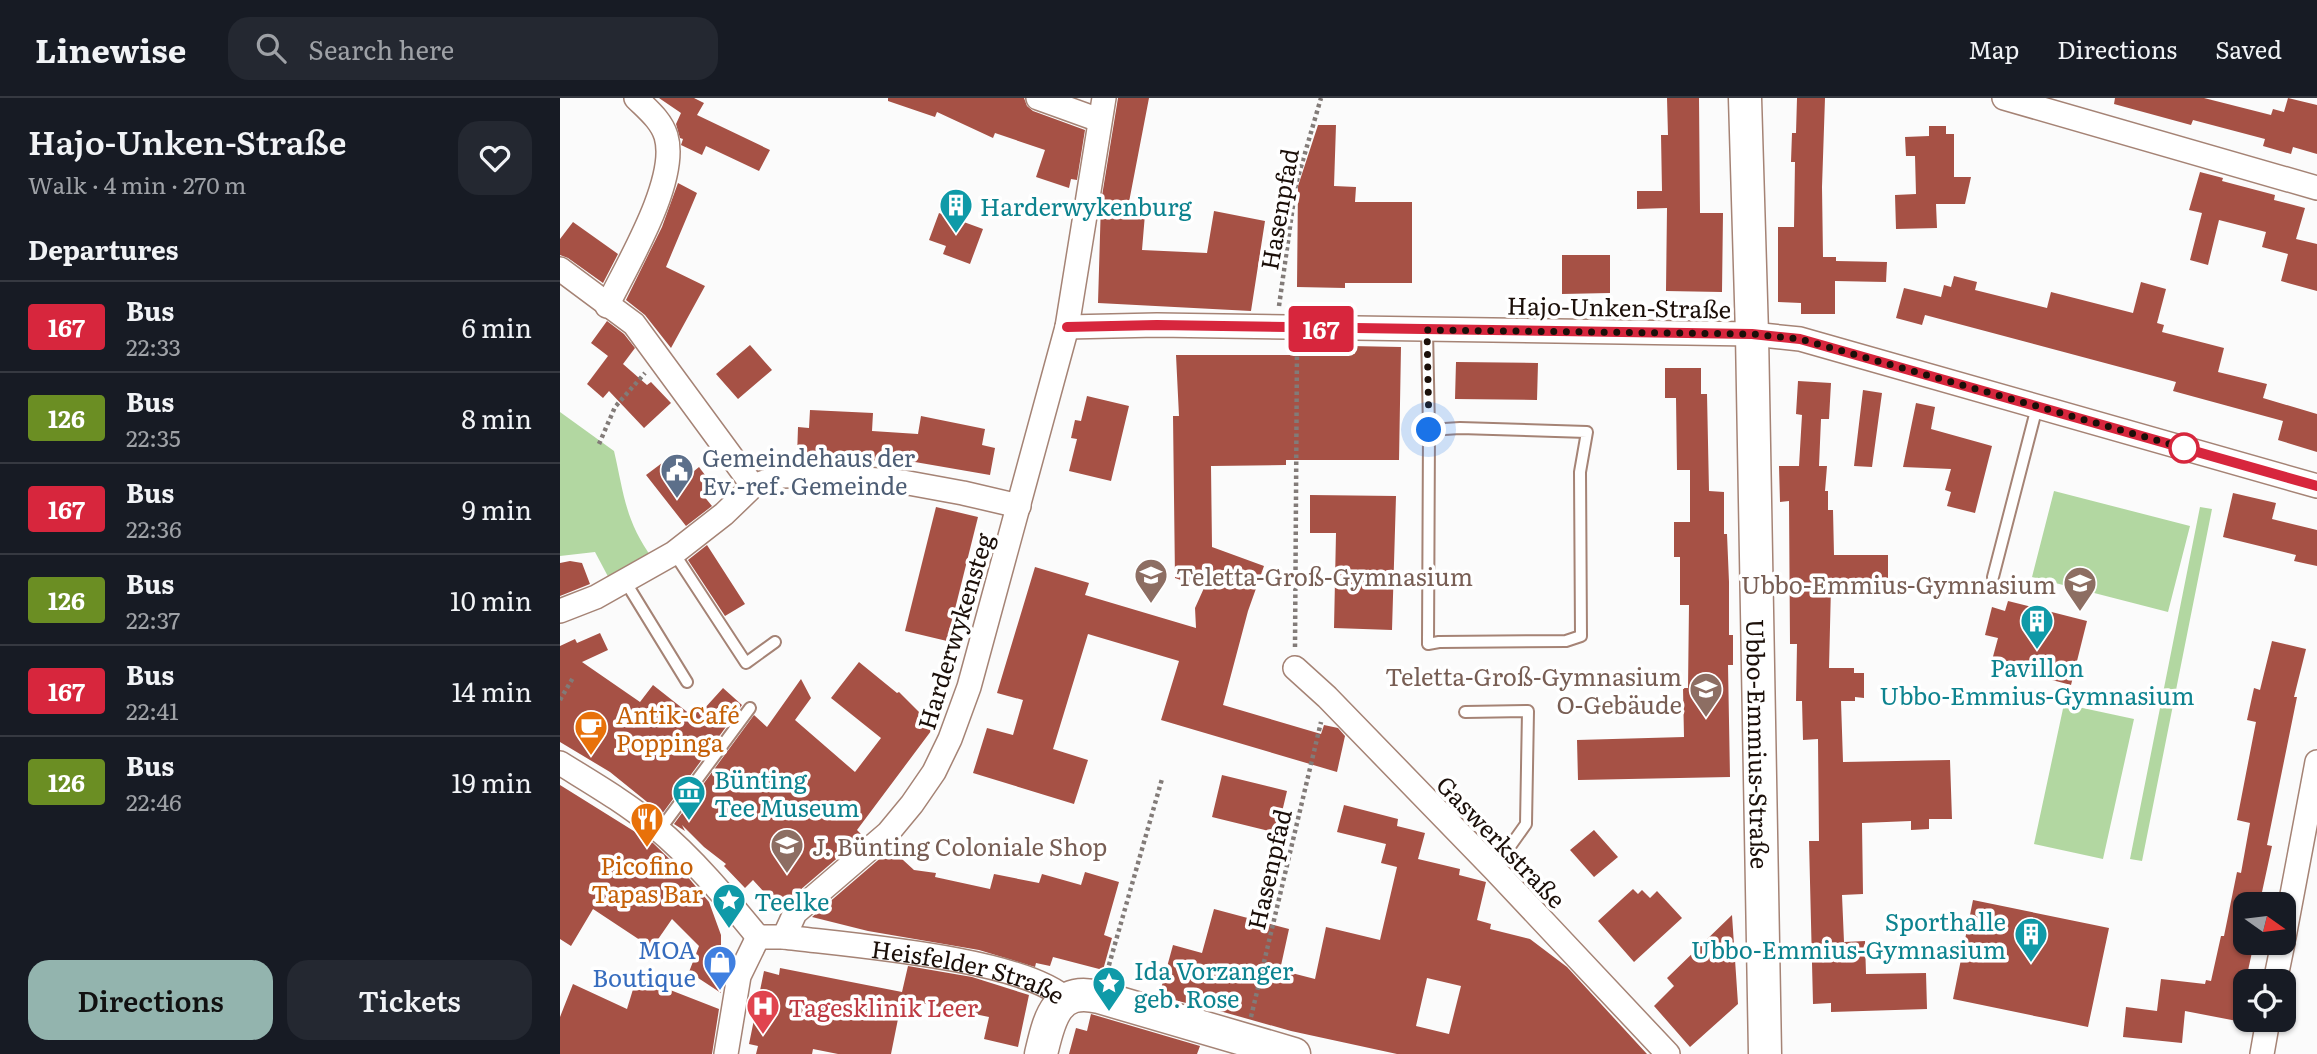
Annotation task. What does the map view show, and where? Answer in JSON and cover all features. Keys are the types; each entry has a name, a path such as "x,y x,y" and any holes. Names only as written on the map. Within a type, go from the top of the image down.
{"main road":[{"name":"Ubbo-Emmius-Straße","path":"1745,98 1765,1054"},
{"name":"Heisfelder Straße","path":"1067,1000 1082,995 1099,997 1294,1054"},
{"path":"1041,1054 1050,1019 1057,1007 1067,1000"}],"street":[{"path":"607,306 662,192 668,163 666,136 654,115 636,98"},
{"path":"1038,98 1101,109"},
{"path":"2004,98 2317,188"},
{"name":"Harderwykensteg","path":"784,937 795,913 888,833 934,772 950,739 969,687 1067,327 1101,109"},
{"path":"560,269 634,324 753,486"},
{"name":"Hajo-Unken-Straße","path":"1067,327 1157,325 1752,334 1800,339 2317,486"},
{"path":"560,611 596,597 674,553 724,514 753,486 782,477 815,475 903,482 963,492 1019,506"},
{"name":"Gaswerkstraße","path":"1295,668 1327,697 1494,869 1668,1054"},
{"path":"560,762 606,791 659,831 726,898 758,937 739,976 726,1054"},
{"path":"2292,892 2317,762"},
{"name":"Heisfelder Straße","path":"758,937 784,937 913,953 988,968 1044,984 1067,1000"},
{"path":"2262,1054 2266,1032"}],"lane":[{"path":"1427,330 1428,644 1566,641 1581,636 1580,472 1587,432 1460,428 1429,430"},
{"path":"1993,577 2037,407"},
{"path":"674,553 746,663 775,642"},
{"path":"625,581 687,682"},
{"path":"659,831 750,708"},
{"path":"1465,712 1528,711 1526,824 1494,869"}],"path":[{"name":"Hasenpfad","path":"1295,668 1287,328 1296,184 1321,98"},
{"path":"599,444 615,407 660,357"},
{"path":"560,700 574,676"},
{"name":"Hasenpfad","path":"1245,1040 1327,697"},
{"path":"1099,997 1162,779"}],"green space":[{"path":"560,412 614,451 631,519 653,559 612,584 595,552 560,556"},
{"path":"2054,491 2190,526 2168,612 2032,577"},
{"path":"2200,507 2212,509 2142,861 2130,859"},
{"path":"2064,704 2134,719 2103,859 2034,844"}],"building":[{"path":"659,98 694,98 704,103 697,115 770,150 759,171 706,146 702,155 681,145 683,139 680,138 676,124 681,113"},
{"path":"888,98 1024,98 1033,111 1085,130 1077,180 1071,179 1069,188 1036,177 1045,150 995,133 993,138 937,112 935,117 888,101"},
{"path":"1118,98 1149,98 1129,202 1146,202 1142,250 1207,253 1214,211 1265,221 1251,311 1098,303 1101,202"},
{"path":"1667,98 1699,98 1700,213 1723,213 1722,292 1666,291 1667,208 1637,209 1637,191 1662,191 1661,135 1668,135"},
{"path":"1797,98 1825,98 1823,257 1836,257 1836,261 1887,262 1886,282 1835,281 1835,314 1801,314 1801,303 1778,302 1778,227 1794,227 1795,162 1791,162 1792,133 1796,133"},
{"path":"2115,98 2204,98 2271,115 2273,109 2284,112 2288,98 2317,105 2317,154 2293,147 2291,154 2263,146 2265,139 2193,120 2191,125 2114,104"},
{"path":"1318,125 1336,125 1334,186 1356,187 1355,202 1412,202 1412,283 1345,283 1345,288 1297,287 1298,186"},
{"path":"1929,126 1946,126 1946,134 1954,134 1954,177 1971,177 1965,204 1936,204 1937,228 1896,229 1895,195 1916,194 1915,156 1906,156 1905,137 1929,136"},
{"path":"2200,172 2223,178 2222,181 2275,195 2274,200 2305,208 2296,239 2317,244 2317,291 2281,281 2288,254 2262,247 2266,232 2219,220 2208,265 2190,260 2202,213 2189,210"},
{"path":"678,183 697,193 666,267 705,286 671,348 645,315 626,300 662,227"},
{"name":"Harderwykenburg","path":"939,213 983,229 970,264 943,254 946,246 929,240"},
{"path":"573,222 618,254 603,283 560,255 560,239"},
{"path":"1562,255 1610,255 1610,293 1562,294"},
{"path":"1954,276 1977,282 1975,290 2047,308 2051,292 2133,313 2141,282 2166,289 2157,323 2164,325 2162,332 2224,348 2218,372 2267,384 2263,398 2317,414 2317,452 2278,440 2283,421 2173,391 2176,382 1925,315 1922,325 1896,318 1904,288 1941,297 1944,285 1951,287"},
{"path":"607,321 624,334 635,348 623,364 647,385 651,382 671,403 644,428 609,391 603,398 587,384 608,356 591,343"},
{"path":"750,345 772,370 738,399 716,374"},
{"path":"1299,345 1401,347 1399,460 1286,460 1286,465 1211,466 1212,547 1264,566 1248,611 1223,705 1321,734 1324,725 1338,728 1345,736 1337,772 1161,720 1179,661 1088,634 1053,749 1088,760 1074,804 973,773 987,728 1013,735 1023,700 997,693 1035,567 1089,583 1085,595 1196,628 1195,608 1204,588 1175,578 1173,416 1179,416 1176,355 1299,355"},
{"path":"1456,362 1538,363 1537,400 1455,399"},
{"path":"1665,368 1701,368 1701,394 1707,394 1709,491 1724,492 1729,635 1733,635 1733,665 1728,665 1730,777 1578,780 1577,740 1684,737 1683,688 1688,688 1689,605 1680,605 1680,557 1674,557 1674,522 1690,522 1690,470 1677,470 1676,398 1665,398"},
{"path":"1798,381 1831,383 1829,419 1821,419 1819,466 1827,466 1825,491 1828,491 1828,510 1833,510 1834,555 1888,555 1888,586 1831,586 1829,668 1854,668 1854,673 1864,673 1864,698 1855,697 1855,701 1841,701 1843,762 1950,760 1952,819 1929,819 1929,829 1911,830 1911,821 1862,823 1863,894 1842,895 1844,942 1865,941 1866,974 1926,973 1927,1009 1831,1012 1831,1003 1813,1004 1809,841 1819,841 1818,739 1803,740 1802,701 1796,701 1797,644 1790,644 1789,501 1780,502 1779,466 1799,466 1802,415 1796,414"},
{"path":"1863,390 1882,393 1872,467 1854,466"},
{"path":"1087,396 1129,406 1111,481 1069,471 1077,439 1071,438 1075,420 1081,421"},
{"path":"1916,403 1935,407 1931,429 1992,446 1975,513 1947,506 1951,492 1945,490 1951,469 1903,467"},
{"path":"810,410 873,413 872,431 918,434 921,416 985,429 982,445 995,448 990,475 886,457 886,462 797,457 798,427 809,428"},
{"path":"666,460 677,474 683,470 688,476 699,467 714,487 703,495 712,506 686,526 646,475"},
{"path":"2233,493 2276,503 2272,519 2317,530 2317,566 2294,561 2296,555 2223,537"},
{"path":"1310,495 1396,496 1392,630 1334,628 1336,533 1310,533"},
{"path":"936,507 978,517 947,641 905,631"},
{"path":"707,545 745,604 725,616 688,560"},
{"path":"560,563 582,563 590,584 560,596"},
{"name":"Pavillon Ubbo-Emmius-Gymnasium","path":"2008,601 2087,621 2071,685 1991,664 1998,638 1985,635 1992,607 2005,611"},
{"path":"600,633 608,650 582,662 640,702 653,685 691,715 699,705 704,709 723,688 742,705 662,814 610,772 560,742 560,646 575,639 577,643"},
{"path":"2272,641 2306,649 2294,697 2297,697 2267,845 2272,846 2262,892 2233,892 2233,956 2251,956 2248,969 2233,969 2233,1020 2185,1011 2182,1043 2123,1037 2126,1007 2157,1011 2161,979 2205,984 2206,980 2211,981 2221,936 2224,936 2237,872 2241,873 2250,823 2237,820 2256,722 2247,720 2254,688 2260,690"},
{"path":"859,662 899,692 934,727 857,830 863,836 785,903 774,903 753,880 745,888 724,866 726,864 682,825 685,831 674,824 754,715 767,727 801,679 811,698 795,720 855,772 881,738 831,698"},
{"path":"1222,775 1287,791 1277,833 1212,817"},
{"path":"560,785 653,843 709,902 721,935 721,993 689,972 699,946 672,919 652,948 593,909 571,946 560,939"},
{"path":"1344,805 1398,819 1397,826 1425,833 1418,859 1460,869 1459,875 1486,882 1477,920 1491,924 1490,929 1530,939 1567,967 1647,1054 1397,1054 1291,1031 1209,1008 1202,990 1186,1003 1159,996 1173,945 1202,953 1214,909 1289,929 1280,970 1315,979 1326,927 1380,940 1397,867 1381,863 1386,844 1337,832","holes":["1427,978 1461,986 1449,1034 1416,1026"]},
{"path":"1594,830 1618,857 1594,877 1570,850"},
{"path":"891,849 914,870 936,873 935,877 990,889 994,874 1039,883 1042,874 1081,885 1085,872 1119,882 1104,935 1112,938 1103,970 1053,957 1050,966 1036,963 1035,967 979,950 868,931 812,917"},
{"path":"1633,889 1638,894 1642,890 1650,898 1657,891 1682,918 1634,962 1598,921"},
{"name":"Sporthalle Ubbo-Emmius-Gymnasium","path":"1973,900 2109,928 2088,1027 1953,999"},
{"path":"1732,915 1738,1004 1690,1047 1654,1006 1674,986 1667,978"},
{"path":"908,966 972,977 1029,995 1018,1047 984,1039 989,1017 902,999 891,1054 838,1054 813,1049 812,1054 756,1054 758,1046 749,1044 764,971 779,975 780,968 902,992"},
{"path":"642,979 719,1009 712,1054 560,1054 560,1017 573,984 627,1009 634,986 640,987"},
{"path":"1091,1014 1200,1046 1197,1054 1069,1054 1076,1028 1087,1031"}],"bus line":[{"name":"167","path":"1067,327 1157,325 1752,334 1800,339 2317,486"}],"place":[{"name":"Harderwykenburg","path":"956,235"},
{"name":"Gemeindehaus der Ev.-ref. Gemeinde","path":"677,500"},
{"name":"Teletta-Groß-Gymnasium","path":"1151,605"},
{"name":"Ubbo-Emmius-Gymnasium","path":"2080,613"},
{"name":"Pavillon Ubbo-Emmius-Gymnasium","path":"2037,651"},
{"name":"Teletta-Groß-Gymnasium O-Gebäude","path":"1706,719"},
{"name":"Antik-Café Poppinga","path":"591,757"},
{"name":"Bünting Tee Museum","path":"689,822"},
{"name":"Picofino Tapas Bar","path":"647,849"},
{"name":"J. Bünting Coloniale Shop","path":"787,875"},
{"name":"Teelke","path":"729,930"},
{"name":"Sporthalle Ubbo-Emmius-Gymnasium","path":"2031,964"},
{"name":"MOA Boutique","path":"720,992"},
{"name":"Ida Vorzanger geb. Rose","path":"1109,1013"},
{"name":"Tagesklinik Leer","path":"763,1036"}],"route":[{"path":"1429,430 1427,330 1752,334 1800,339 2184,448"}]}
